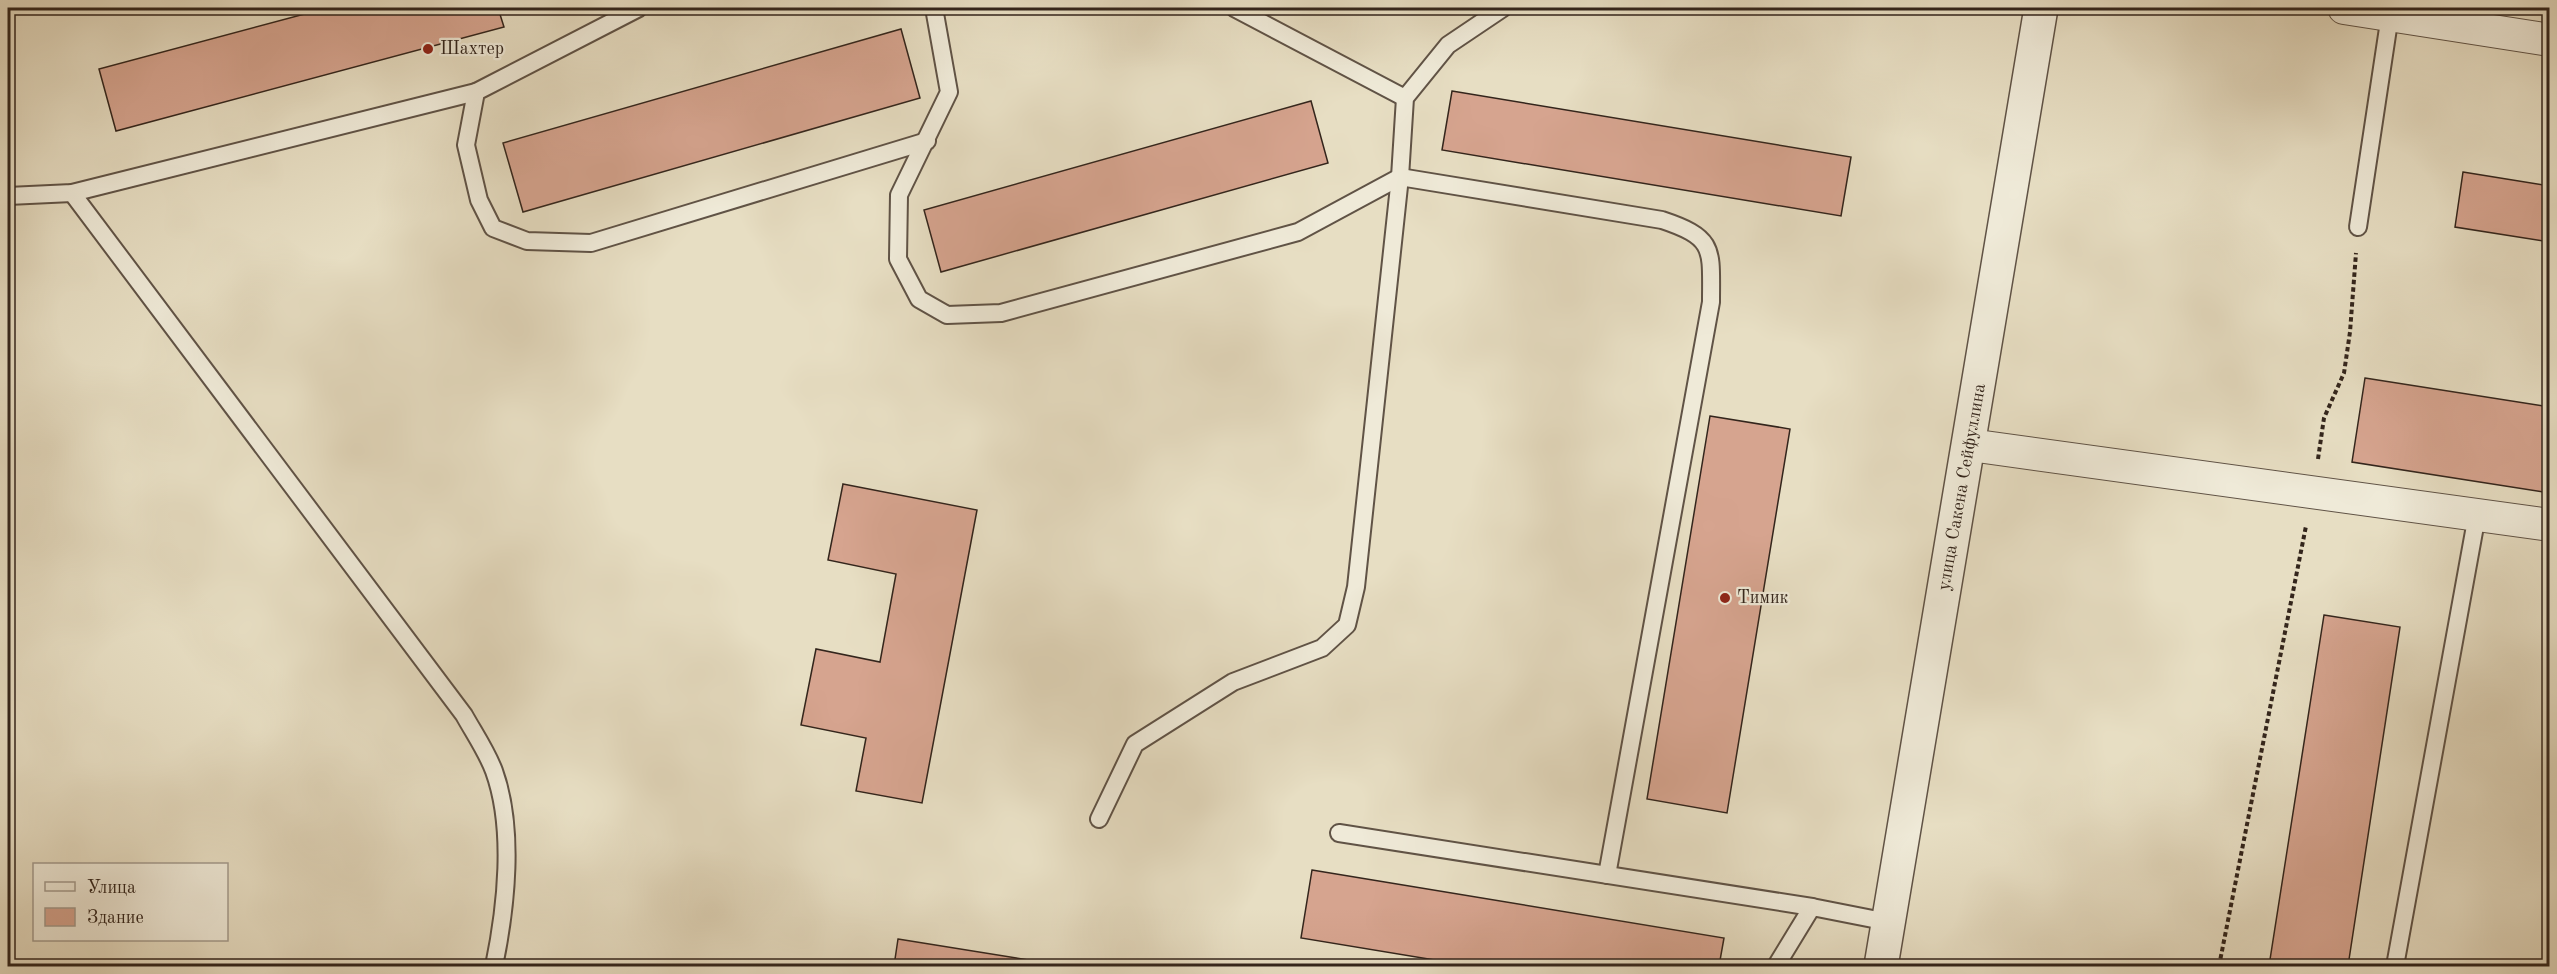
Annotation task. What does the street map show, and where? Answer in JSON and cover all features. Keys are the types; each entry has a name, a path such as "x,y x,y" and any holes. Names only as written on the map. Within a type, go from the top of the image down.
{"street":[{"name":"улица Сакена Сейфуллина","path":"1881,966 2042,8"},
{"path":"2344,8 2390,11 2550,39"},
{"path":"1970,445 2550,525"}],"lane":[{"path":"8,196 72,194 476,92 639,8"},
{"path":"934,8 950,92 899,195 898,259 919,299 947,315 1001,313 1298,232 1400,177 1662,220 1692,230 1706,243 1711,260 1711,302 1607,875"},
{"path":"1234,8 1405,98"},
{"path":"1099,819 1135,744 1233,682 1322,648 1347,625 1356,587 1400,177 1405,98 1448,45 1503,8"},
{"path":"2358,227 2390,11"},
{"path":"476,92 466,145 479,200 493,228 527,241 591,243 927,141"},
{"path":"72,194 464,715 494,771 507,835 503,922 494,966"},
{"path":"2395,966 2477,515"},
{"path":"1339,833 1888,922"},
{"path":"1776,966 1812,908"}],"path":[{"path":"2219,966 2312,493 2324,418 2344,372 2350,333 2358,227"}],"building":[{"path":"327,8 498,8 504,27 116,131 99,69"},
{"path":"901,29 920,98 523,212 503,143"},
{"path":"1452,91 1851,157 1841,216 1442,150"},
{"path":"1311,101 1328,163 941,272 924,210"},
{"path":"2463,172 2550,186 2550,242 2455,227"},
{"path":"2365,378 2550,407 2550,493 2352,462"},
{"path":"1710,416 1790,429 1727,813 1647,799"},
{"path":"843,484 977,510 922,803 856,791 866,738 801,725 816,649 880,662 896,574 828,560"},
{"path":"2324,615 2400,627 2348,966 2269,966"},
{"path":"1312,870 1724,938 1719,966 1471,966 1301,938"},
{"path":"898,939 1066,966 894,966"}],"place":[{"name":"Шахтер","path":"428,49"},
{"name":"Тимик","path":"1725,598"}]}
